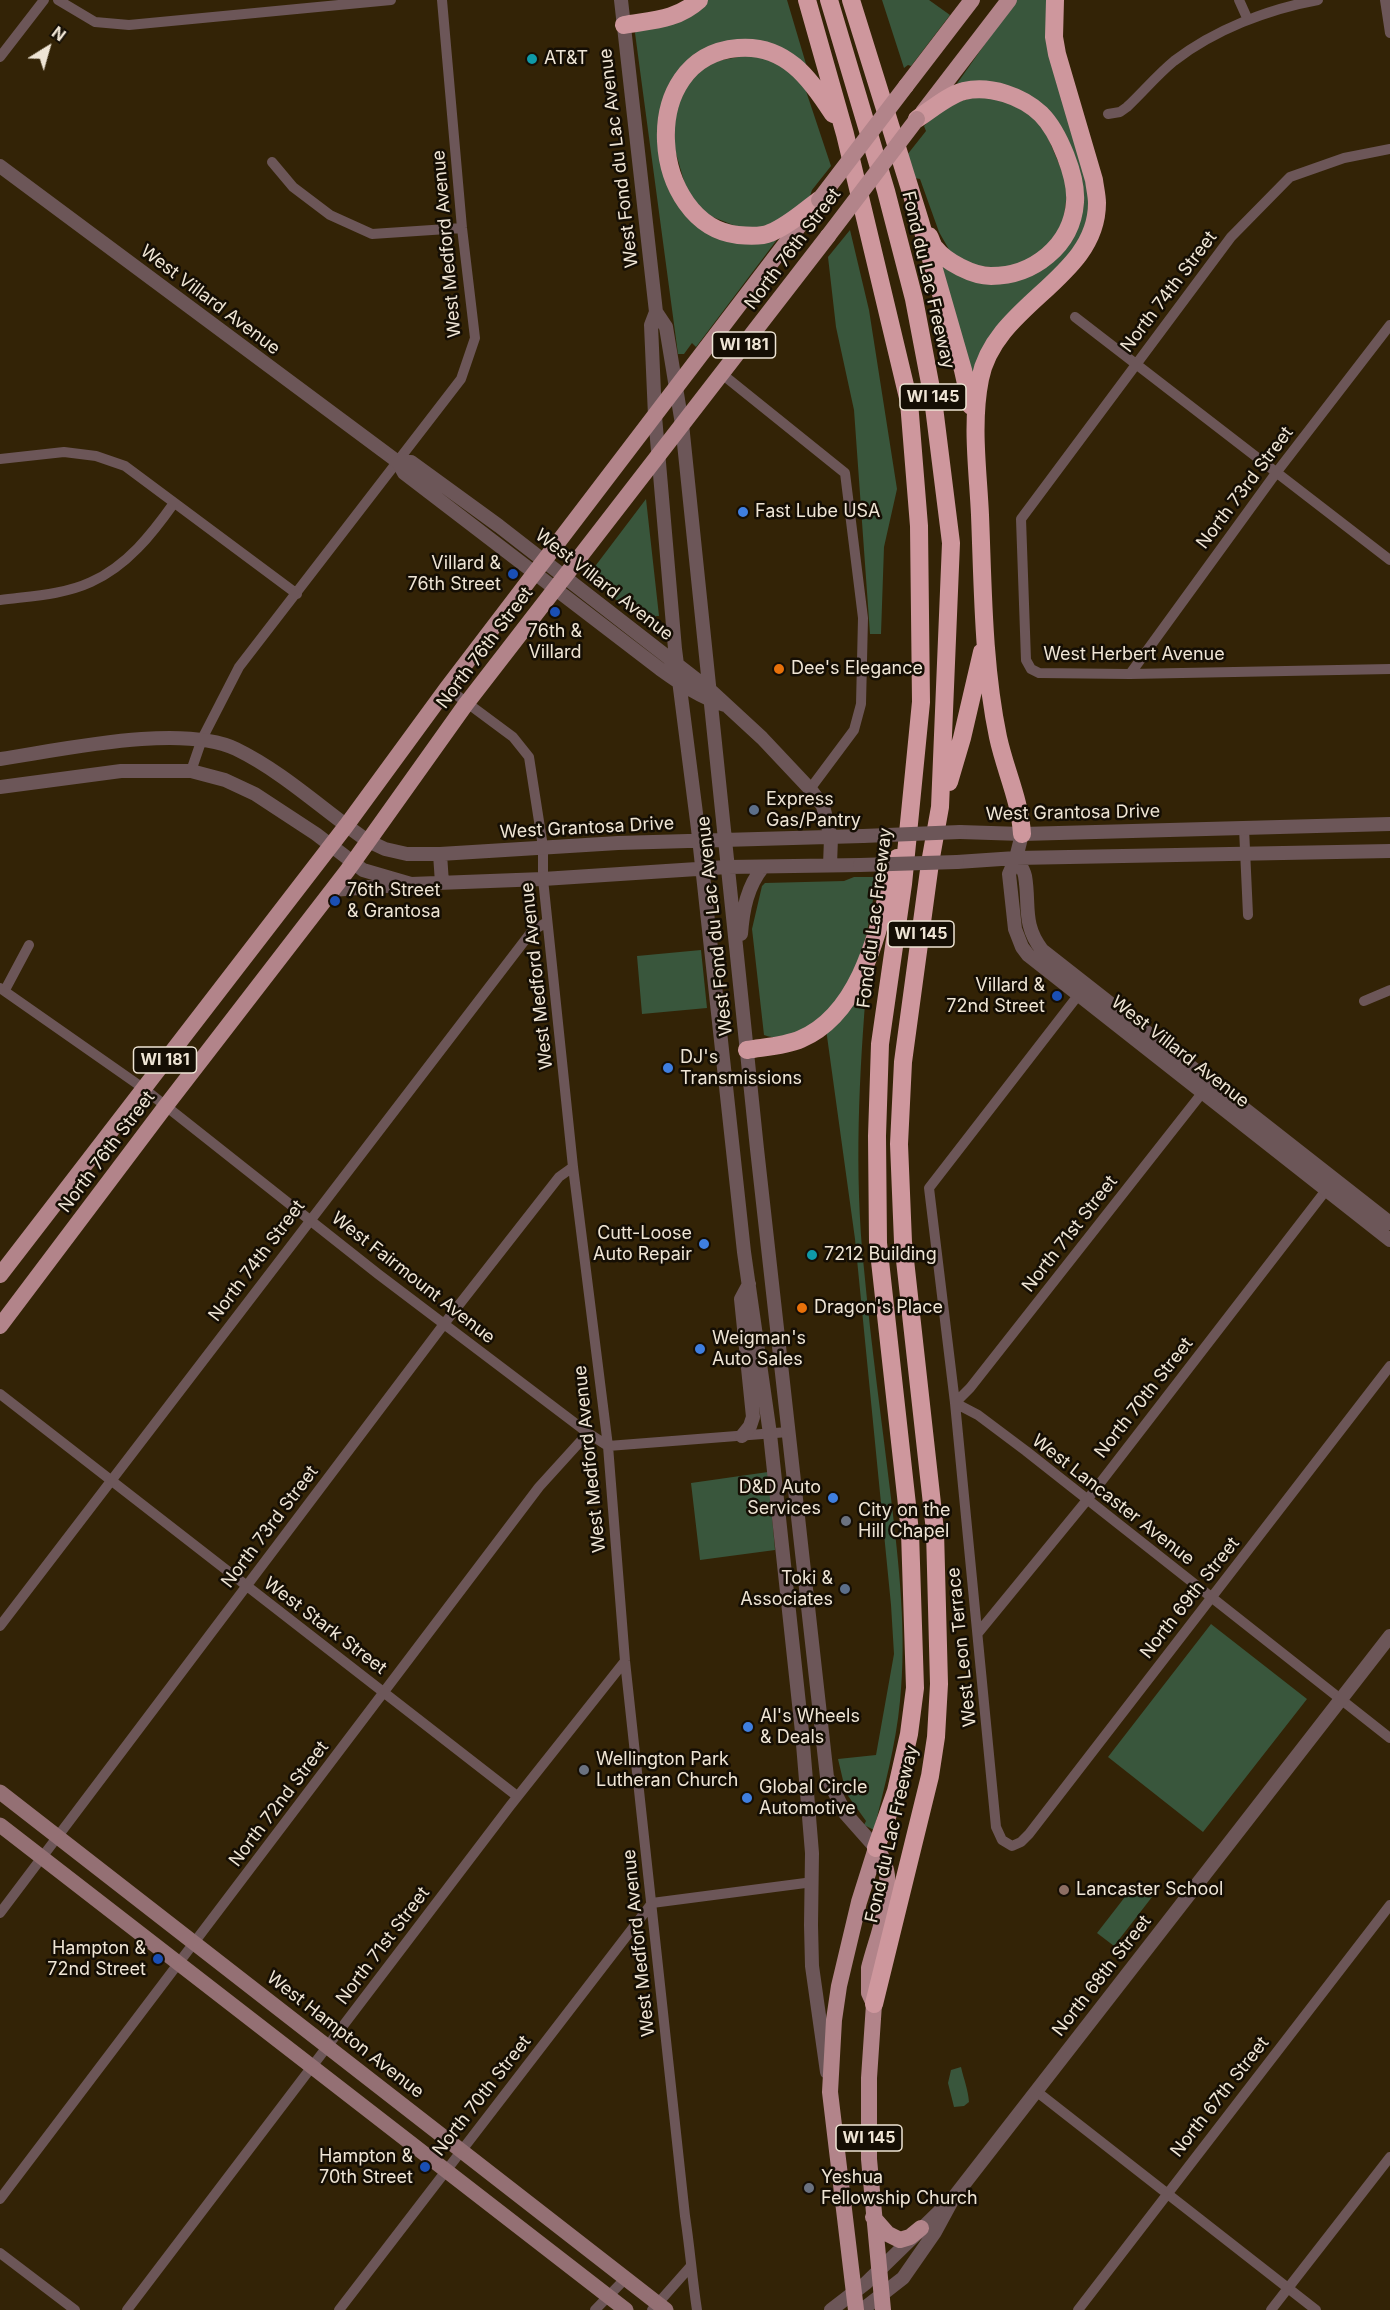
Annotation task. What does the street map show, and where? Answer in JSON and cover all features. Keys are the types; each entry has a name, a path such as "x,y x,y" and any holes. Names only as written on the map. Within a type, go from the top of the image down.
{"highway":[{"path":"624,25 670,18 685,11 699,0"},
{"name":"Fond du Lac Freeway","path":"807,0 845,134 909,402 919,526 921,702 903,884 880,1044 877,1136 878,1243 910,1532 915,1688 909,1734 896,1791 876,1848"},
{"name":"Fond du Lac Freeway","path":"829,0 886,190 914,299 933,399 951,543 940,807 930,863 903,1062 899,1144 903,1242 935,1531 939,1684 936,1737 930,1776 874,2004"},
{"path":"851,0 920,221 963,370 976,437"},
{"path":"1022,834 1021,813 998,737 985,638 976,398 981,375 991,348 1016,315 1074,262 1091,233 1096,217 1098,202 1094,180 1057,54 1054,37 1055,0"},
{"path":"819,200 787,224 770,233 747,236 728,234 712,227 699,218 678,190 666,144 667,109 676,88 701,61 719,52 750,47 770,50 786,58 803,72 817,89 845,134"},
{"path":"917,119 963,92 990,91 1012,96 1042,115 1053,133 1070,171 1075,202 1071,225 1060,243 1045,260 1027,270 1008,276 986,276 969,271 953,262 935,248 920,221"},
{"path":"940,807 962,738 985,638"},
{"path":"747,1050 786,1044 805,1037 828,1020 851,994 873,944 910,810"}],"main road":[{"name":"North 76th Street","path":"0,1275 331,846 447,687 972,0"},
{"name":"North 76th Street","path":"0,1326 353,862 466,704 1009,0"},
{"name":"West Hampton Avenue","path":"0,1792 626,2279 659,2308"},
{"path":"0,1825 626,2310"},
{"path":"874,2004 869,1993 869,1968 889,1887 885,1864 876,1848"},
{"name":"West Fond du Lac Avenue","path":"856,2310 830,2092 834,2020 839,1986 859,1902 876,1848"},
{"name":"WI 145","path":"874,2004 868,2115 873,2216 882,2303"},
{"path":"873,2216 888,2234 900,2240 910,2237 921,2228"}],"street":[{"path":"0,57 44,0"},
{"path":"58,0 95,22 114,25 145,24 276,5 391,0"},
{"name":"West Medford Avenue","path":"191,771 202,739 239,667 461,379 475,338 462,228 442,0"},
{"name":"West Fond du Lac Avenue","path":"621,0 657,312 666,327 682,424 747,1050 827,1777 845,1813 876,1848"},
{"path":"1239,0 1248,20"},
{"path":"1108,114 1120,112 1127,107 1172,63 1192,49 1248,20 1318,0"},
{"path":"1385,0 1390,33"},
{"name":"North 74th Street","path":"1021,519 1231,237 1290,177 1344,158 1390,149"},
{"path":"272,162 293,187 330,215 372,234 462,228"},
{"name":"West Villard Avenue","path":"0,166 398,462 411,462 680,684 710,695"},
{"name":"West Fond du Lac Avenue","path":"657,312 651,325 655,416 677,665 700,841 701,870 749,1284 770,1434 802,1732 810,1815 813,1882 812,1965 830,2092"},
{"path":"1075,317 1390,560"},
{"name":"North 73rd Street","path":"1130,674 1276,472 1390,325"},
{"path":"722,374 845,472 863,618 861,704 854,730 810,789"},
{"path":"0,459 64,452 96,456 125,466 297,594"},
{"path":"0,600 56,592 91,582 121,564 152,533 174,502"},
{"name":"West Herbert Avenue","path":"1021,519 1026,660 1031,669 1039,673 1130,674 1390,669"},
{"name":"West Villard Avenue","path":"560,583 677,665 762,738 823,806 831,838 830,865"},
{"name":"West Medford Avenue","path":"447,687 466,704 513,737 529,757 543,848 547,922 573,1167 608,1446 625,1661 685,2216 692,2256 690,2266 697,2310"},
{"name":"West Grantosa Drive","path":"0,759 146,738 202,739 234,748 271,769 368,841 385,849 407,854 618,843 831,838 960,832 1022,834 1390,824"},
{"path":"0,787 121,771 191,771 225,780 255,794 361,869 411,884"},
{"path":"1245,828 1248,915"},
{"name":"West Villard Avenue","path":"1022,834 1009,874 1013,919 1018,938 1034,962 1082,990 1330,1185 1390,1240"},
{"path":"332,890 728,867 957,862 1016,858 1390,851"},
{"path":"440,854 442,883"},
{"path":"738,966 743,912 747,895 763,867"},
{"name":"North 74th Street","path":"0,1626 532,931 547,922"},
{"path":"2,989 29,945"},
{"name":"West Fairmount Avenue","path":"2,989 143,1088 444,1324 608,1446"},
{"name":"West Leon Terrace","path":"1012,1846 1002,1840 996,1827 955,1404 929,1188 1082,990"},
{"path":"1364,1001 1390,990"},
{"path":"724,1069 747,1050"},
{"name":"North 71st Street","path":"955,1404 970,1389 1206,1087"},
{"name":"North 73rd Street","path":"0,1913 444,1324 559,1177 573,1167"},
{"name":"West Villard Avenue","path":"1330,1185 1390,1223"},
{"name":"North 70th Street","path":"978,1633 1087,1500 1330,1185"},
{"path":"742,1436 750,1426 753,1417 741,1299 749,1284"},
{"name":"North 69th Street","path":"1012,1846 1021,1842 1029,1834 1390,1366"},
{"name":"West Stark Street","path":"0,1394 517,1796"},
{"name":"West Lancaster Avenue","path":"955,1404 978,1415 1390,1738"},
{"path":"608,1446 788,1432"},
{"name":"North 72nd Street","path":"0,2199 539,1487 588,1433"},
{"name":"North 68th Street","path":"831,2310 878,2271 954,2197 1390,1636"},
{"name":"North 71st Street","path":"127,2310 517,1796 625,1661"},
{"path":"652,1903 813,1882"},
{"name":"North 70th Street","path":"339,2310 652,1903"},
{"name":"North 67th Street","path":"1078,2310 1390,1905"},
{"path":"1036,2091 1316,2310"},
{"path":"1271,2310 1390,2157"},
{"name":"North 68th Street","path":"862,2310 882,2303 903,2278 935,2232 954,2197"},
{"path":"0,2253 75,2310"},
{"path":"659,2308 690,2266"},
{"path":"595,2310 626,2279"}],"green space":[{"path":"705,0 787,0 806,64 712,47 663,113 691,214 779,237 696,347 692,343 684,354 678,354 635,33 638,29"},
{"path":"882,0 929,0 950,15 911,66 904,68"},
{"path":"1016,0 1050,0 1087,172 1090,210 1081,241 971,382 933,250 1008,280 1077,218 1047,110 956,85"},
{"path":"759,53 801,76 831,166 812,190 809,199 791,216 759,228 741,228 710,216 699,206 686,188 675,150 674,118 683,88 707,63"},
{"path":"991,94 1040,119 1068,185 1063,225 1044,253 1012,268 970,266 951,253 939,232 920,179 915,178 907,155 926,131 924,126 939,112 962,101"},
{"path":"850,230 869,310 897,489 884,547 881,634 870,634 854,410 836,327 828,257"},
{"path":"646,499 659,616 656,616 657,630 661,630 661,635 587,577"},
{"path":"854,877 877,877 864,943 845,990 830,1008 803,1030 778,1038 764,1035 752,929 762,886 765,883 844,881"},
{"path":"701,950 707,1008 642,1014 637,956"},
{"path":"867,979 859,1124 859,1197 870,1326 897,1549 903,1650 896,1734 874,1830 864,1825 866,1821 846,1793 838,1759 876,1755 894,1654 855,1239 826,1029"},
{"path":"768,1472 775,1550 700,1560 691,1483"},
{"path":"1211,1624 1307,1699 1203,1832 1108,1757"},
{"path":"1135,1884 1152,1897 1114,1946 1097,1933"},
{"path":"961,2067 969,2102 964,2106 954,2107 948,2083 951,2070"}],"place":[{"name":"AT&T","path":"532,59"},
{"name":"Fast Lube USA","path":"743,512"},
{"name":"Villard & 76th Street","path":"513,574"},
{"name":"76th & Villard","path":"555,612"},
{"name":"Dee's Elegance","path":"779,669"},
{"name":"Express Gas/Pantry","path":"754,810"},
{"name":"76th Street & Grantosa","path":"335,901"},
{"name":"Villard & 72nd Street","path":"1057,996"},
{"name":"DJ's Transmissions","path":"668,1068"},
{"name":"Cutt-Loose Auto Repair","path":"704,1244"},
{"name":"7212 Building","path":"812,1255"},
{"name":"Dragon's Place","path":"802,1308"},
{"name":"Weigman's Auto Sales","path":"700,1349"},
{"name":"D&D Auto Services","path":"833,1498"},
{"name":"City on the Hill Chapel","path":"846,1521"},
{"name":"Toki & Associates","path":"845,1589"},
{"name":"Al's Wheels & Deals","path":"748,1727"},
{"name":"Wellington Park Lutheran Church","path":"584,1770"},
{"name":"Global Circle Automotive","path":"747,1798"},
{"name":"Lancaster School","path":"1064,1890"},
{"name":"Hampton & 72nd Street","path":"158,1959"},
{"name":"Hampton & 70th Street","path":"425,2167"},
{"name":"Yeshua Fellowship Church","path":"809,2188"}]}
